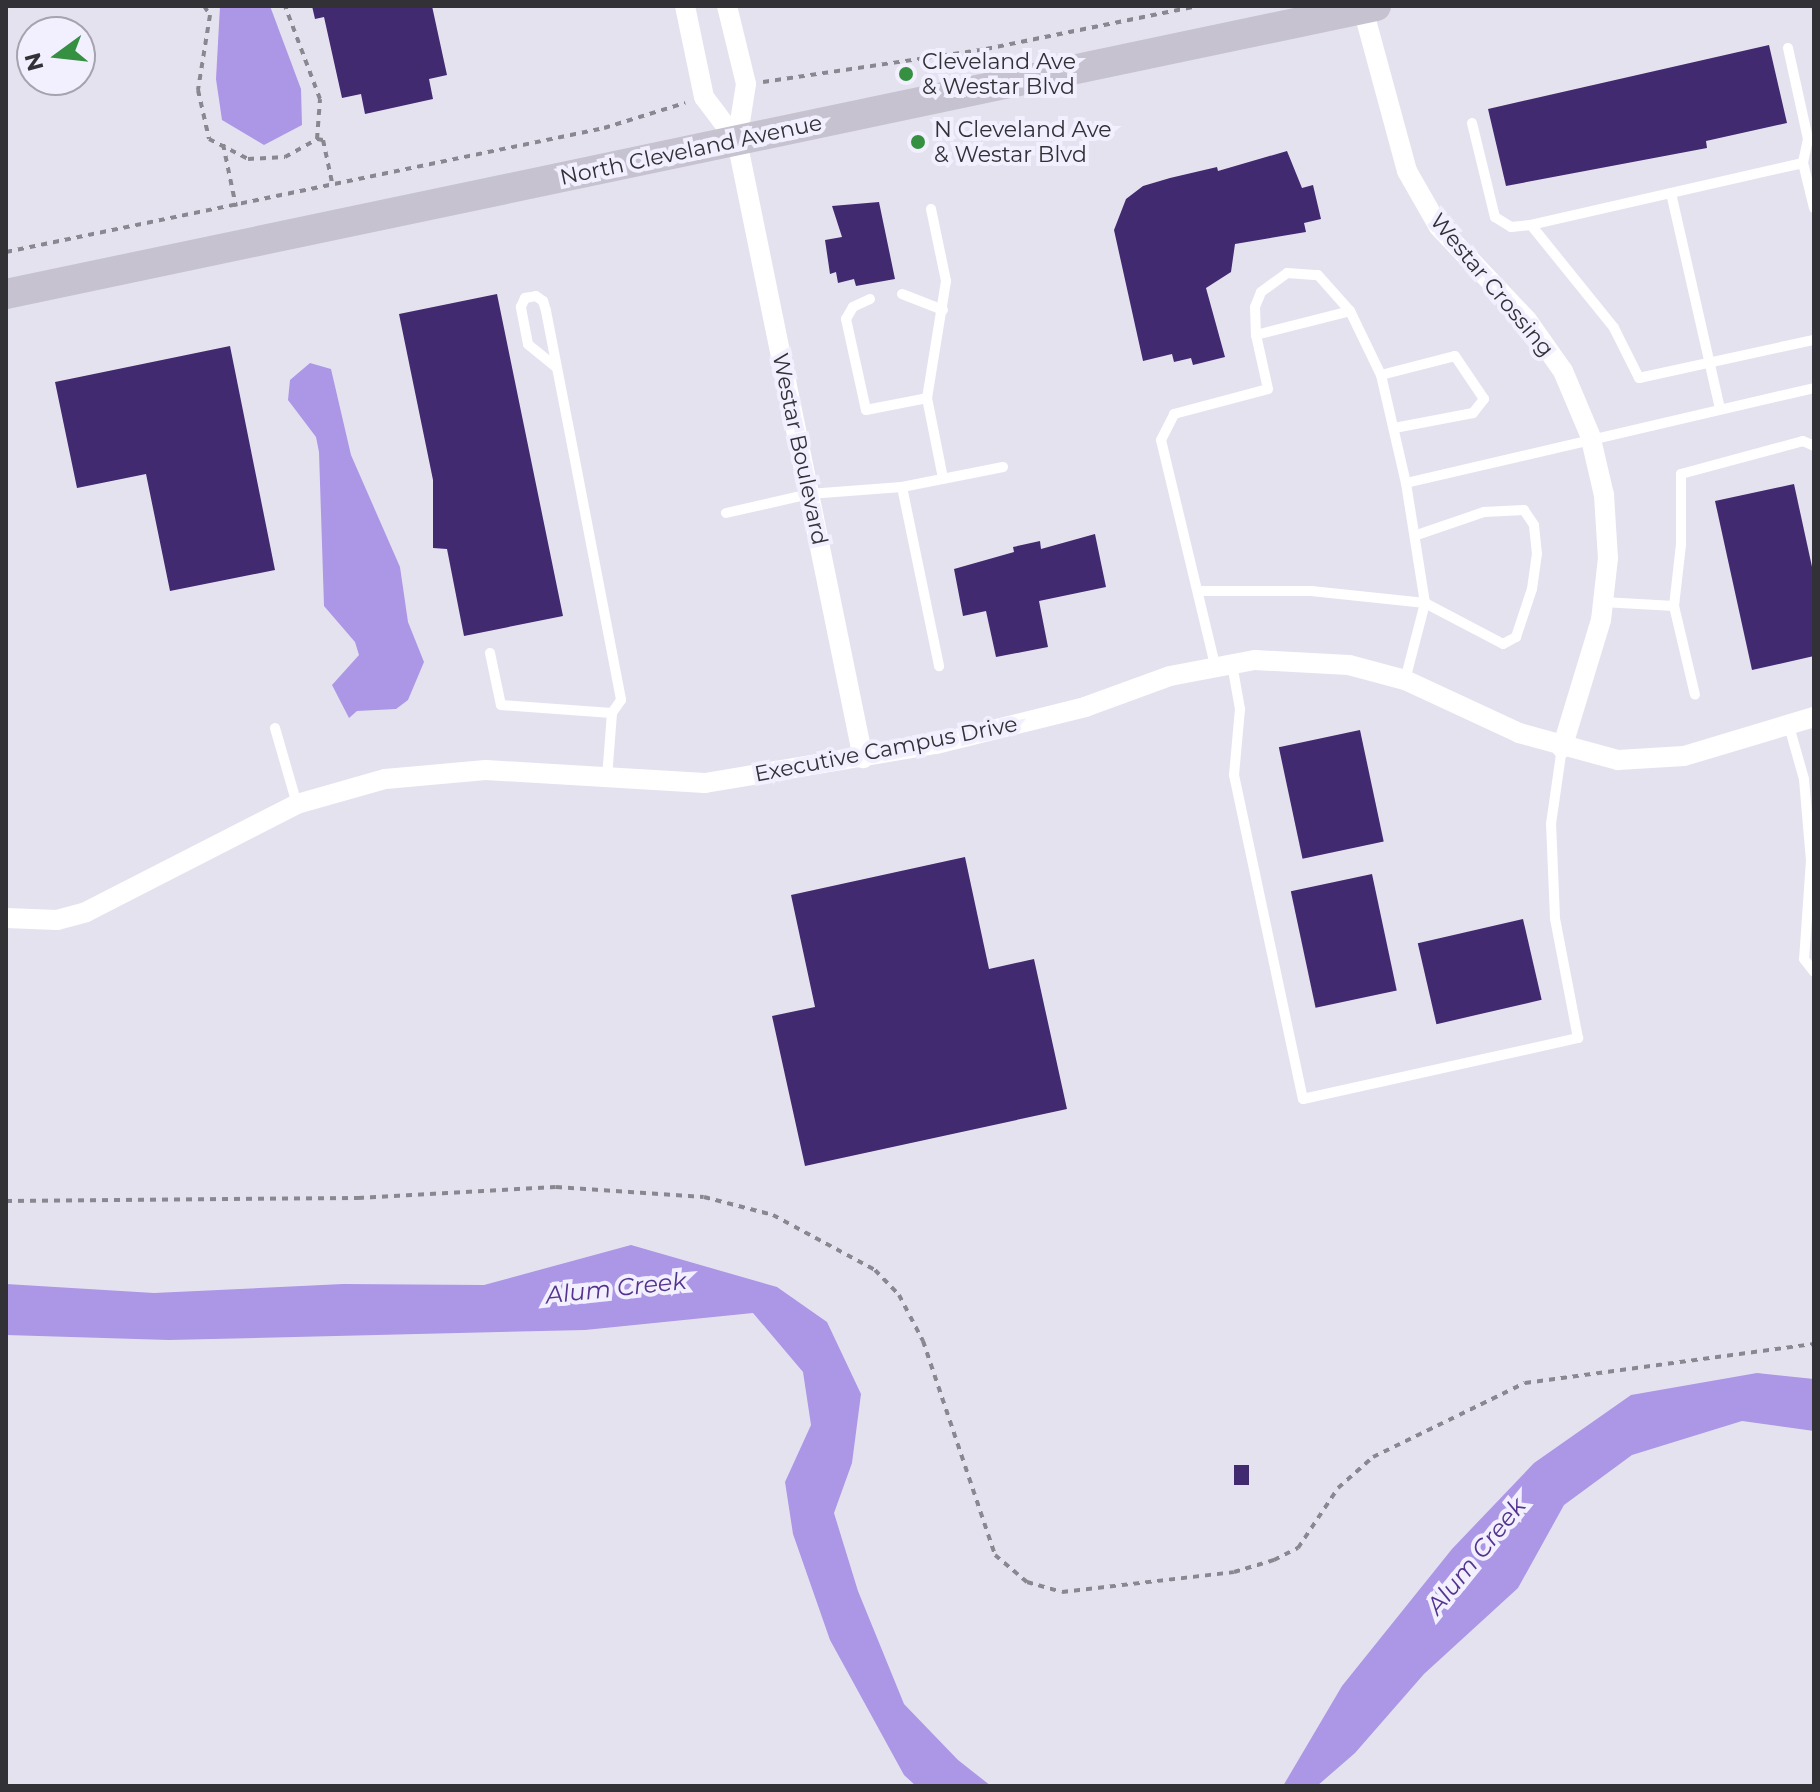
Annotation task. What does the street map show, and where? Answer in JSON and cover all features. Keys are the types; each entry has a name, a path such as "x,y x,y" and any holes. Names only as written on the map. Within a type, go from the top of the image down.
{"main road":[{"name":"North Cleveland Avenue","path":"6,294 1370,8"}],"street":[{"name":"Westar Boulevard","path":"685,6 704,97 737,141"},
{"name":"Westar Boulevard","path":"727,6 746,84 737,141 863,758"},
{"name":"Westar Crossing","path":"1370,8 1407,171 1439,227 1527,320 1563,371 1591,437 1604,495 1608,558 1603,602 1562,748"},
{"name":"Executive Campus Drive","path":"6,918 57,920 86,912 297,804 345,788 436,771 705,783 863,758 1085,707 1224,664 1302,660 1405,680 1562,748 1618,760 1684,756 1814,717"}],"lane":[{"path":"1788,48 1808,139 1803,163 1814,208"},
{"path":"1472,123 1495,217 1511,227 1803,163"},
{"path":"1671,193 1720,409"},
{"path":"931,209 946,281 927,398 943,478"},
{"path":"1531,225 1614,328 1639,378 1814,340"},
{"path":"1405,680 1425,603 1417,535 1381,375 1350,311 1318,275 1287,273 1261,292 1255,307 1256,335 1268,389 1174,414 1161,440 1199,591 1240,709 1234,775 1303,1099 1578,1038 1555,918 1551,824 1562,748"},
{"path":"902,294 943,310"},
{"path":"556,367 528,344 521,307 525,298 536,296 543,301 556,367 621,700 612,713 607,778"},
{"path":"870,299 853,307 846,319 866,410 927,398"},
{"path":"1256,335 1350,311"},
{"path":"1381,375 1455,356 1484,399 1473,413 1394,428"},
{"path":"1406,483 1591,437 1814,388"},
{"path":"1695,695 1674,606 1681,545 1681,474 1803,441 1814,446"},
{"path":"726,513 809,494 902,487 1003,467"},
{"path":"902,487 939,666"},
{"path":"1199,591 1311,591 1425,603 1503,644 1516,637 1532,589 1534,525 1524,510 1484,512 1417,535"},
{"path":"1603,602 1674,606"},
{"path":"490,653 501,705 612,713"},
{"path":"1789,726 1804,779 1811,860 1804,959 1814,972"},
{"path":"275,728 297,804"}],"path":[{"path":"204,6 210,15 198,90 209,139 248,159 285,157 317,139 323,140 333,187"},
{"path":"285,6 320,99 317,139"},
{"path":"746,84 986,49 1198,6"},
{"path":"6,252 333,187 604,128 704,97"},
{"path":"223,144 236,207"},
{"path":"6,1201 358,1198 556,1187 691,1196 773,1215 875,1270 899,1295 923,1341 995,1555 1027,1582 1062,1592 1234,1572 1274,1560 1298,1548 1338,1488 1373,1457 1525,1383 1814,1344"}],"water":[{"path":"220,6 270,6 301,89 302,125 264,145 222,120 216,79"},
{"path":"310,363 331,369 351,455 400,567 408,622 424,662 408,700 396,709 357,711 349,718 332,685 359,655 355,642 324,606 319,452 316,437 288,400 290,380"},
{"name":"Alum Creek","path":"631,1245 777,1287 827,1322 861,1394 852,1463 834,1513 858,1591 904,1704 958,1760 991,1786 916,1786 904,1775 830,1640 793,1534 785,1482 811,1425 803,1372 753,1313 585,1330 169,1340 6,1335 6,1284 154,1293 343,1284 484,1285"},
{"name":"Alum Creek","path":"1757,1373 1814,1379 1814,1431 1742,1421 1632,1455 1564,1505 1518,1588 1424,1674 1355,1753 1317,1786 1283,1786 1342,1686 1452,1549 1534,1463 1631,1395"}],"building":[{"path":"312,6 432,6 447,75 429,79 433,99 365,114 361,94 342,98 324,17 315,19"},
{"path":"1769,45 1787,123 1706,141 1707,148 1506,186 1488,109"},
{"path":"1287,151 1302,188 1313,185 1321,219 1304,223 1306,232 1235,244 1231,272 1206,288 1225,357 1193,365 1191,358 1174,362 1172,354 1143,361 1114,230 1126,199 1143,186 1217,167 1218,171"},
{"path":"879,202 895,279 856,286 854,279 838,283 836,272 830,274 825,240 842,237 832,206"},
{"path":"497,294 563,616 464,636 447,549 433,548 433,480 399,314"},
{"path":"230,346 275,570 170,591 146,474 77,488 55,382"},
{"path":"1794,484 1814,576 1814,656 1752,670 1715,501"},
{"path":"1095,534 1106,587 1039,601 1048,647 996,657 986,611 963,616 954,569 1014,552 1013,547 1040,541 1041,549"},
{"path":"1360,730 1384,842 1303,859 1279,747"},
{"path":"965,857 989,969 1034,959 1067,1109 805,1166 772,1016 815,1007 791,895"},
{"path":"1372,874 1397,990 1316,1008 1291,891"},
{"path":"1523,919 1542,1000 1436,1024 1418,943"},
{"path":"1234,1465 1249,1465 1249,1485 1234,1485"}],"place":[{"name":"Cleveland Ave & Westar Blvd","path":"906,74"},
{"name":"N Cleveland Ave & Westar Blvd","path":"918,142"}]}
